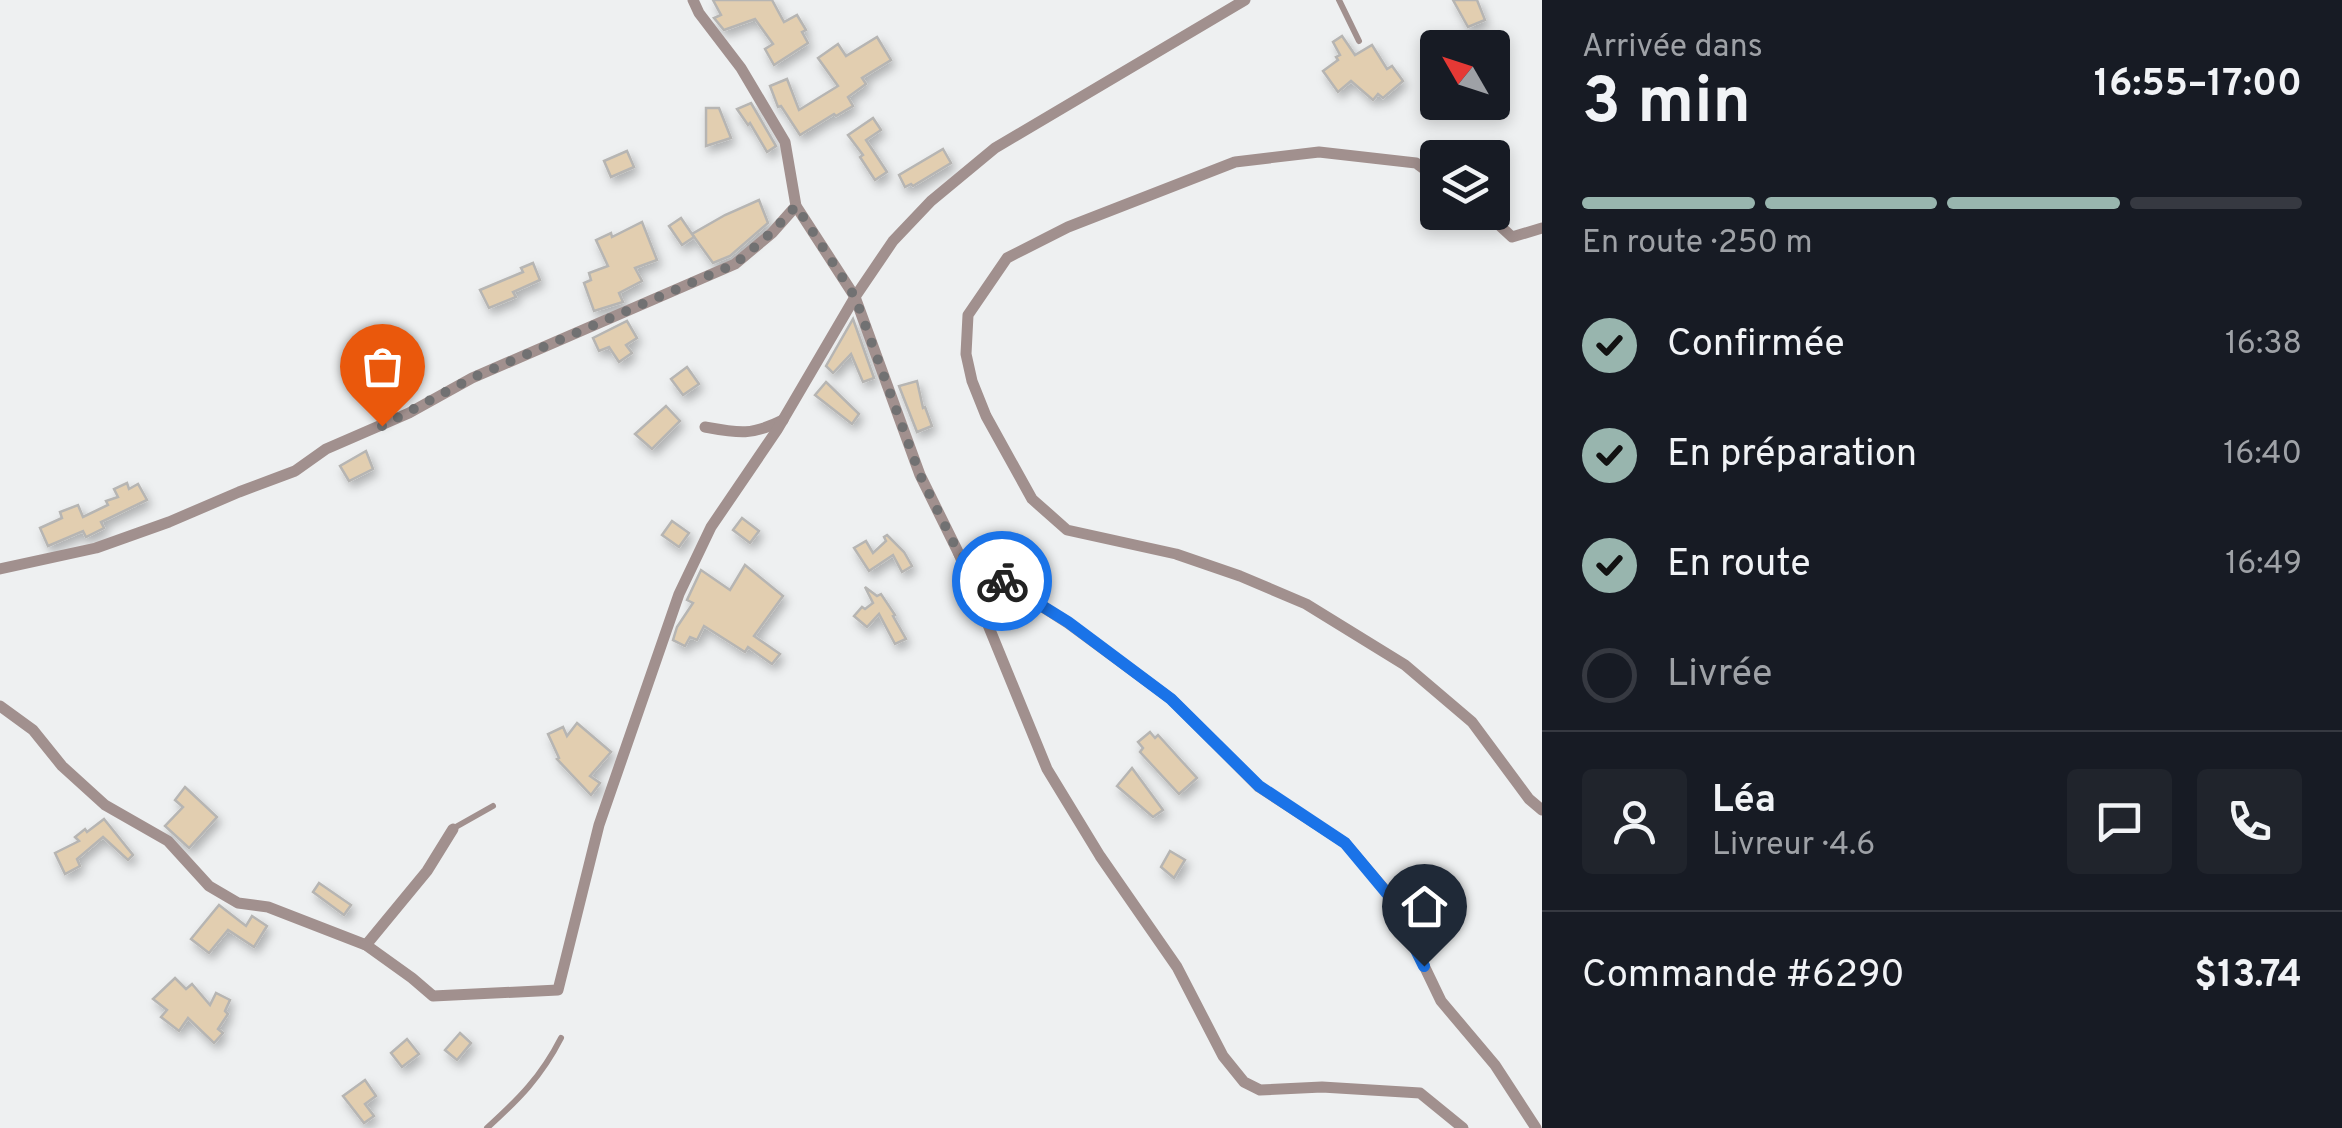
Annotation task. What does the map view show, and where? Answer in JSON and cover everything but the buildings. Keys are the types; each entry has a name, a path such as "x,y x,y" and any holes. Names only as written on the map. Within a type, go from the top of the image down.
{"street":[{"path":"693,0 786,142 796,206 855,297 920,475 959,554 1047,769 1100,856 1177,967 1223,1056 1244,1082 1260,1090 1322,1087 1420,1093 1463,1128"},
{"path":"0,706 33,730 62,766 105,805 168,841 209,886 238,903 268,908 366,945 433,996 558,990 599,825 679,594 711,527 783,420 855,297 893,241 931,201 995,148 1245,0"},
{"path":"1420,166 1320,152 1235,162 1068,228 1007,258 968,315 966,354 986,416 1032,499 1067,530 1176,554 1306,604 1405,665 1472,722 1529,799 1542,810"},
{"path":"0,569 96,548 296,472 326,448 409,413 472,378 735,264 796,206"},
{"path":"1505,230 1512,236 1542,228"},
{"path":"705,426 752,432 783,420"},
{"path":"959,554 1068,622 1171,699 1259,786 1345,843 1390,897 1441,1001 1496,1064 1536,1128"},
{"path":"366,945 427,871 453,829"}],"lane":[{"path":"1339,0 1359,41"},
{"path":"453,829 494,806"},
{"path":"487,1128 522,1096 547,1065 561,1038"}],"way so far":[{"path":"382,426 472,378 735,264 796,206 855,297 920,475 959,554 1002,581"}],"route":[{"path":"1002,581 1068,622 1171,699 1259,786 1345,843 1390,897 1424,966"}]}
